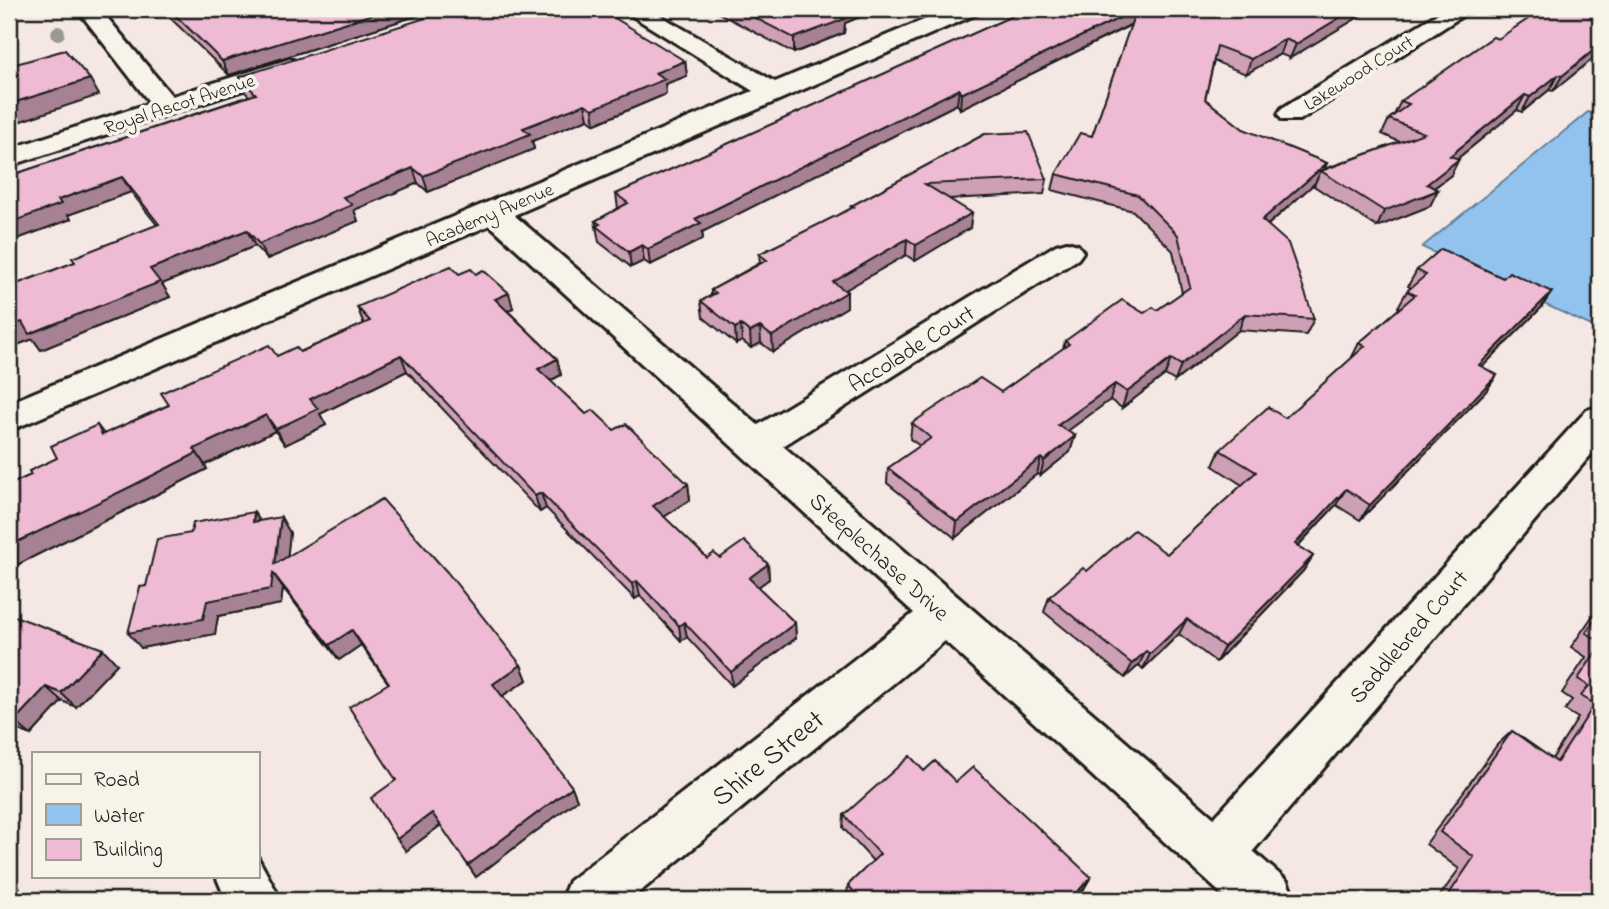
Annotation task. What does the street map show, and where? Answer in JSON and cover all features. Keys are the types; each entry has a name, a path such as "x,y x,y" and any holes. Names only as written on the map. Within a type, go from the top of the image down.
{"street":[{"path":"88,9 167,107"},
{"path":"633,9 773,92"},
{"name":"Academy Avenue","path":"9,418 969,9"},
{"name":"Lakewood Court","path":"1291,114 1461,9"},
{"name":"Royal Ascot Avenue","path":"9,158 311,60"},
{"name":"Steeplechase Drive","path":"493,212 1268,900"},
{"name":"Accolade Court","path":"755,445 1067,252"},
{"name":"Saddlebred Court","path":"1216,854 1600,419"},
{"name":"Shire Street","path":"588,900 946,614"},
{"path":"243,878 254,900"}],"water":[{"path":"1588,112 1600,117 1600,330 1422,247"}],"building":[{"path":"169,9 389,9 222,61"},
{"path":"454,9 600,9 685,61 655,73 665,79 593,109 585,104 523,128 530,134 488,151 423,176 413,168 343,197 352,205 259,244 247,230 150,269 160,282 29,334 22,322 9,327 9,287 75,262 72,258 159,224 122,177 58,200 61,204 9,223 9,176 256,94 239,77"},
{"path":"738,9 845,9 834,13 845,19 794,38"},
{"path":"1028,9 1354,9 1296,44 1285,39 1251,59 1217,46 1205,99 1243,129 1327,163 1262,220 1288,243 1314,319 1245,314 1181,365 1171,359 1127,392 1115,384 1058,425 1075,436 1044,461 1041,458 957,522 888,468 931,438 912,423 980,378 1001,392 1069,344 1065,341 1122,300 1144,313 1153,307 1157,310 1190,287 1178,235 1138,195 1056,174 1080,133 1092,136 1136,10 961,94 959,89 695,219 701,223 648,249 642,245 629,252 596,226 600,224 595,221 628,203 616,194"},
{"path":"1543,9 1600,9 1600,45 1562,76 1558,75 1530,97 1525,95 1450,156 1459,159 1427,184 1438,190 1384,211 1321,171 1424,133 1389,119 1409,104 1401,101 1493,37 1498,39"},
{"path":"65,50 90,79 9,104 9,66"},
{"path":"1028,132 1047,179 925,184 972,213 916,245 907,239 833,282 847,292 772,336 760,327 750,332 741,325 735,328 701,301 716,293 711,290 767,260 759,254 854,207 851,206 985,134"},
{"path":"1441,249 1503,278 1509,272 1552,292 1479,365 1497,375 1370,505 1346,489 1295,544 1313,556 1224,647 1187,619 1150,654 1146,651 1132,664 1049,597 1083,568 1087,571 1134,530 1167,554 1256,472 1220,450 1268,407 1285,418 1365,346 1359,343 1415,295 1407,291 1426,275 1417,270"},
{"path":"451,266 459,274 471,269 476,274 483,270 509,293 495,299 557,359 538,369 586,414 593,410 614,430 626,424 688,484 653,506 707,558 714,553 720,558 744,541 768,564 749,578 795,623 731,672 684,622 679,626 637,581 632,584 541,493 535,496 401,355 310,399 318,409 276,429 266,415 194,449 197,453 9,546 9,485 31,475 29,471 57,458 51,446 97,425 102,435 169,405 161,393 269,345 277,356 296,347 300,352 370,321 357,307"},
{"path":"382,499 447,572 521,665 493,684 572,787 468,865 432,813 397,839 371,798 396,780 349,707 389,683 352,630 329,645 273,573 271,589 207,601 203,619 128,633 140,587 146,586 157,539 191,533 193,523 254,512 253,522 281,517 275,564"},
{"path":"1600,612 1600,641 1586,633"},
{"path":"9,614 103,649 61,693 46,687 14,721 9,719"},
{"path":"1600,646 1600,893 1596,900 1445,900 1474,857 1440,832 1512,731 1557,762 1595,704 1581,696 1589,686 1578,679"},
{"path":"910,756 924,771 935,761 956,782 973,767 1091,877 1070,900 924,900 918,894 912,900 861,900 848,885 880,854 844,815"}]}
